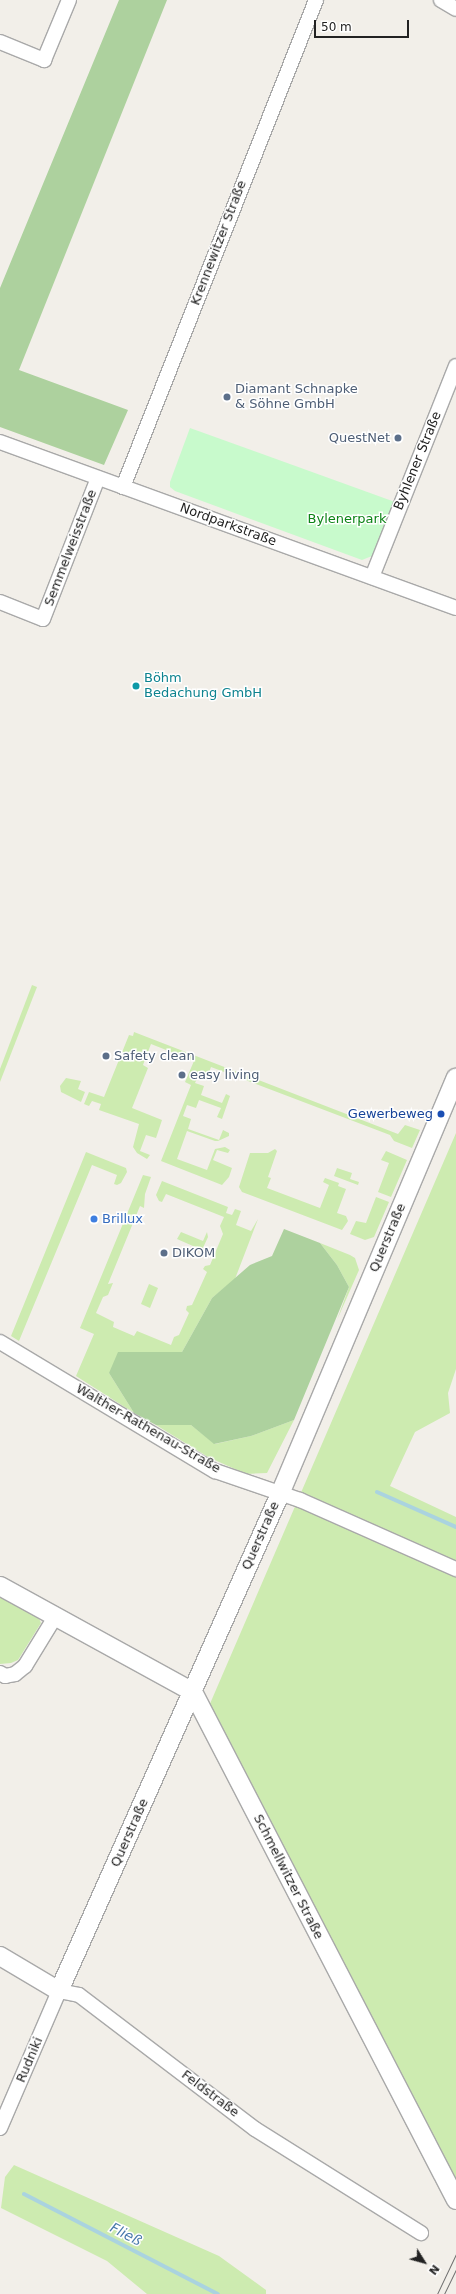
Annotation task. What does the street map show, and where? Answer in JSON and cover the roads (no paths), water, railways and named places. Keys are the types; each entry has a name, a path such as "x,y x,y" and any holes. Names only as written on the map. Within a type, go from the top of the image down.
{"street":[{"path":"0,42 44,60 69,0"},
{"name":"Krennewitzer Straße","path":"123,487 316,0"},
{"path":"441,0 456,8"},
{"name":"Byhlener Straße","path":"372,577 456,366"},
{"name":"Nordparkstraße","path":"0,442 456,608"},
{"name":"Semmelweisstraße","path":"0,602 44,619 98,478"},
{"name":"Querstraße","path":"59,1991 280,1494 456,1078"},
{"name":"Walther-Rathenau-Straße","path":"0,1342 215,1471 300,1500 456,1569"},
{"path":"0,1586 193,1692"},
{"path":"0,1673 5,1676 15,1674 25,1666 55,1617"},
{"name":"Schmellwitzer Straße","path":"193,1692 456,2200"},
{"name":"Feldstraße","path":"0,1956 59,1991 79,1995 255,2129 421,2234"},
{"name":"Rudniki","path":"0,2128 59,1991"}],"waterway":[{"path":"377,1492 456,1527"},
{"name":"Fließ","path":"24,2194 218,2294"}],"tram line":[{"path":"437,2294 456,2254"},
{"path":"444,2294 456,2269"}],"place":[{"name":"Diamant Schnapke & Söhne GmbH","path":"227,397"},
{"name":"QuestNet","path":"398,438"},
{"name":"Böhm Bedachung GmbH","path":"136,686"},
{"name":"Safety clean","path":"106,1056"},
{"name":"easy living","path":"182,1075"},
{"name":"Gewerbeweg","path":"441,1114"},
{"name":"Brillux","path":"94,1219"},
{"name":"DIKOM","path":"164,1253"}],"park label":[{"name":"Bylenerpark","path":"347,519"}]}
